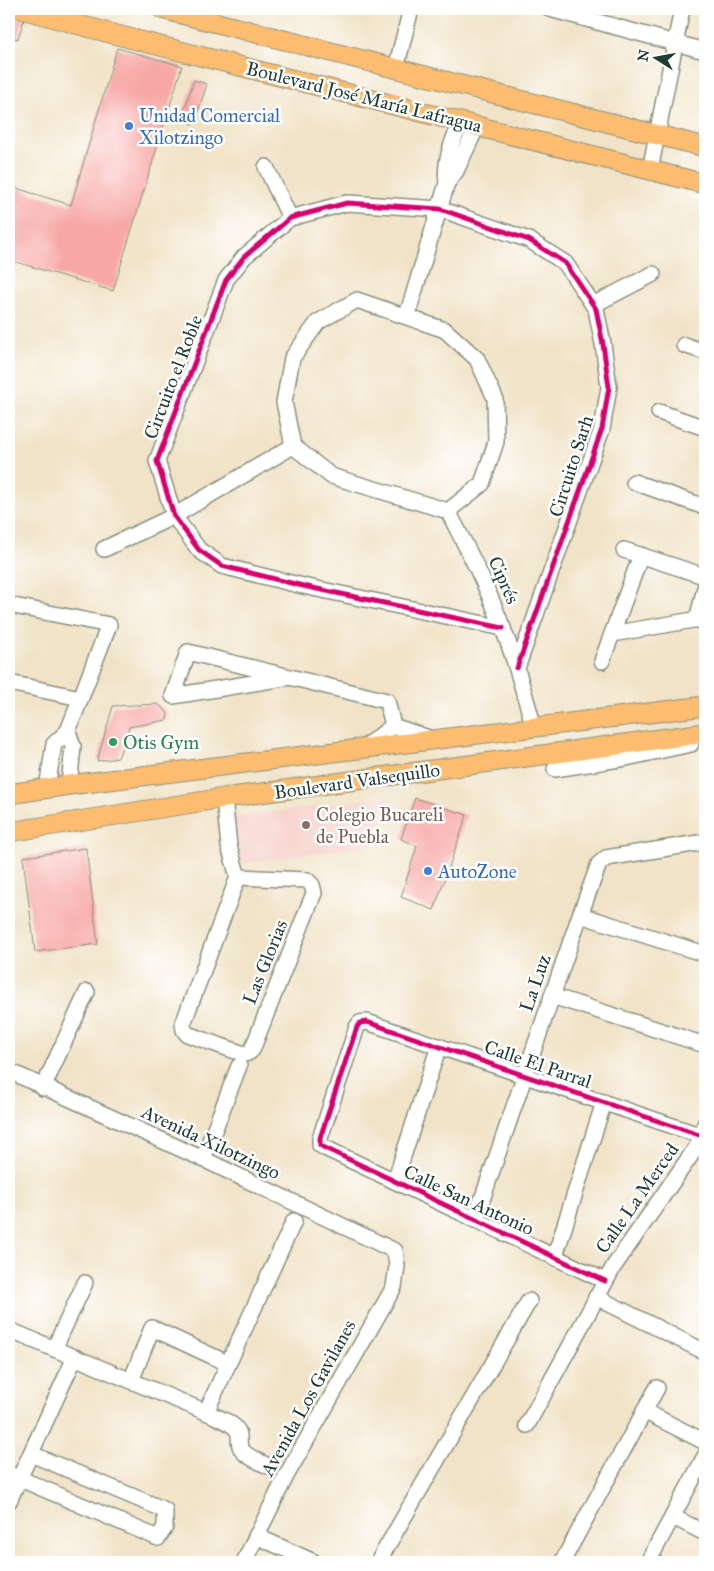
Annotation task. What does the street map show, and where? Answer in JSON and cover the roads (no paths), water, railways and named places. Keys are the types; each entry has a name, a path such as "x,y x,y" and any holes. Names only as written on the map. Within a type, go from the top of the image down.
{"main road":[{"name":"Boulevard José María Lafragua","path":"22,9 112,34 705,184"},
{"name":"Boulevard José María Lafragua","path":"162,9 705,147"},
{"name":"Boulevard Valsequillo","path":"9,794 68,785 705,706"},
{"name":"Boulevard Valsequillo","path":"9,832 224,798 672,742 705,733"}],"street":[{"path":"396,68 411,9"},
{"path":"550,9 705,51"},
{"path":"650,170 682,9"},
{"path":"407,316 447,183 446,172 457,130 471,124"},
{"path":"266,167 290,218"},
{"name":"Circuito el Roble","path":"440,209 347,203 290,218 244,257 226,280 157,461 174,516 199,550 222,566 312,588 503,628"},
{"name":"Circuito Sarh","path":"440,209 528,240 565,264 596,310 603,344 609,387 602,429 517,668"},
{"path":"593,305 654,274"},
{"path":"357,300 446,330 477,359 495,398 496,442 482,484 448,511 331,476 293,446 284,402 292,358 318,322 357,300"},
{"path":"684,345 705,352"},
{"path":"659,412 705,428"},
{"path":"104,550 174,516 293,446"},
{"path":"634,482 705,505"},
{"name":"Ciprés","path":"448,511 477,567 503,628 517,668"},
{"path":"624,550 701,575 705,578"},
{"path":"602,661 641,555"},
{"path":"612,634 701,619 705,588"},
{"path":"9,604 109,625 68,731 54,744 47,788"},
{"path":"290,677 173,696 188,652 290,677 387,701 393,726"},
{"path":"517,668 534,728"},
{"path":"9,683 80,698"},
{"path":"393,726 434,740"},
{"path":"361,750 393,726"},
{"path":"68,731 73,747 68,785"},
{"path":"555,769 626,758 672,742 705,742"},
{"path":"224,798 229,846 238,877"},
{"name":"La Luz","path":"475,1220 599,864 606,858 705,842"},
{"name":"Las Glorias","path":"238,877 307,880 312,885 314,893 252,1050 244,1054 187,1034 183,1024 238,877"},
{"path":"580,915 705,954"},
{"path":"43,1088 87,992"},
{"path":"552,996 705,1045"},
{"name":"Calle El Parral","path":"320,1145 320,1138 357,1027 360,1023 367,1022 604,1102 704,1132"},
{"path":"395,1182 439,1046"},
{"path":"203,1159 239,1066"},
{"name":"Avenida Xilotzingo","path":"9,1071 203,1159 395,1251"},
{"path":"555,1256 604,1102"},
{"name":"Calle La Merced","path":"527,1425 605,1281 698,1145 704,1132"},
{"name":"Calle San Antonio","path":"320,1145 605,1281"},
{"path":"206,1412 294,1221"},
{"name":"Avenida Los Gavilanes","path":"244,1562 286,1476 394,1287 397,1266 395,1251"},
{"path":"54,1349 85,1283"},
{"path":"596,1297 705,1352"},
{"path":"378,1562 528,1301"},
{"path":"131,1381 152,1328 227,1363"},
{"path":"9,1330 206,1412 236,1429 243,1452 268,1466"},
{"path":"9,1501 14,1476 30,1454 75,1358"},
{"path":"562,1562 657,1388"},
{"path":"644,1411 705,1442"},
{"path":"14,1476 158,1538 165,1527 166,1510 30,1454"},
{"path":"648,1562 705,1456"},
{"path":"672,1517 705,1533"},
{"path":"256,1536 314,1562"}],"place":[{"name":"Unidad Comercial Xilotzingo","path":"129,126"},
{"name":"Otis Gym","path":"113,742"},
{"name":"Colegio Bucareli de Puebla","path":"306,825"},
{"name":"AutoZone","path":"428,871"}]}
